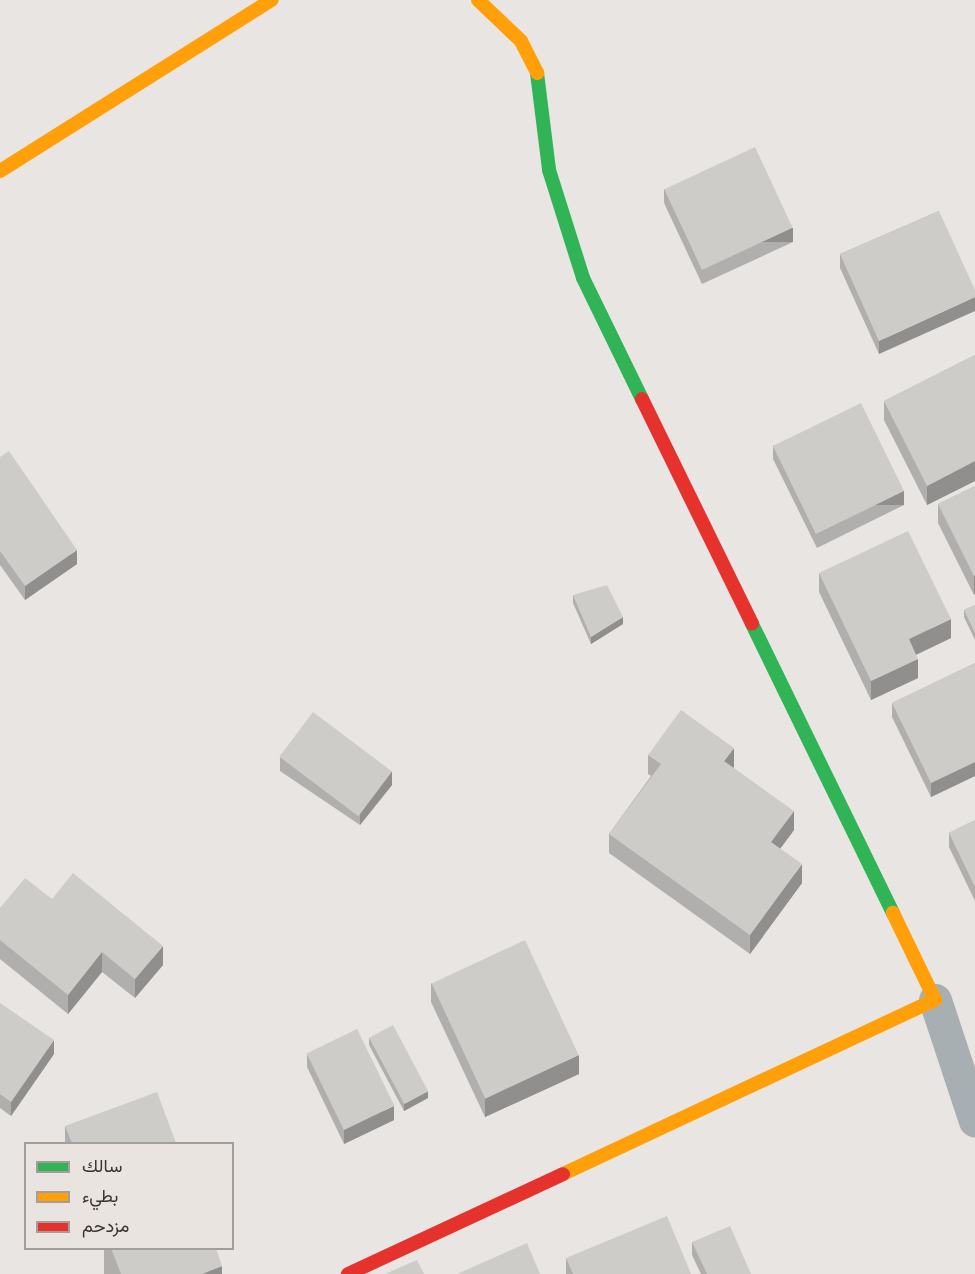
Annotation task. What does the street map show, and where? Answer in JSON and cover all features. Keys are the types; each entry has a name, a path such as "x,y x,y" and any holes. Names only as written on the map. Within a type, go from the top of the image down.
{"street":[{"path":"0,171 272,0"},
{"path":"478,0 521,41 538,75 549,170 583,278 935,1000 975,1120"},
{"path":"348,1274 935,1000"}],"building":[{"path":"755,147 793,228 702,270 664,189"},
{"path":"939,211 975,290 975,297 879,341 840,254"},
{"path":"975,355 975,461 927,486 884,401"},
{"path":"861,403 904,491 816,534 773,446"},
{"path":"9,451 77,550 25,586 0,551 0,457"},
{"path":"975,486 975,575 974,576 938,504"},
{"path":"908,531 951,619 909,639 918,659 871,681 819,573"},
{"path":"607,585 623,617 591,637 573,595"},
{"path":"975,605 975,633 964,610"},
{"path":"975,663 975,762 931,783 892,703"},
{"path":"681,710 734,748 724,761 794,811 771,842 802,864 750,935 609,834 661,764 648,755"},
{"path":"313,712 392,772 358,816 279,757"},
{"path":"975,820 975,887 949,833"},
{"path":"73,873 163,946 135,979 102,952 68,995 0,940 0,908 25,878 52,899"},
{"path":"525,940 579,1055 485,1099 432,984"},
{"path":"0,1003 54,1040 11,1102 0,1094"},
{"path":"393,1025 428,1091 404,1104 369,1038"},
{"path":"357,1029 394,1105 344,1130 307,1054"},
{"path":"157,1092 176,1142 72,1142 65,1126"},
{"path":"667,1216 691,1274 573,1274 566,1258"},
{"path":"730,1226 751,1274 707,1274 692,1242"},
{"path":"527,1243 540,1274 457,1274"},
{"path":"112,1250 217,1250 222,1266 202,1274 121,1274"},
{"path":"417,1260 424,1274 385,1274"}],"traffic: fast":[{"path":"537,73 549,170 583,278 642,399"},
{"path":"752,624 893,913"}],"traffic: slow":[{"path":"0,171 272,0"},
{"path":"478,0 521,41 537,73"},
{"path":"563,1174 935,1000 893,913"}],"traffic: jam":[{"path":"642,399 752,624"},
{"path":"348,1274 563,1174"}]}
